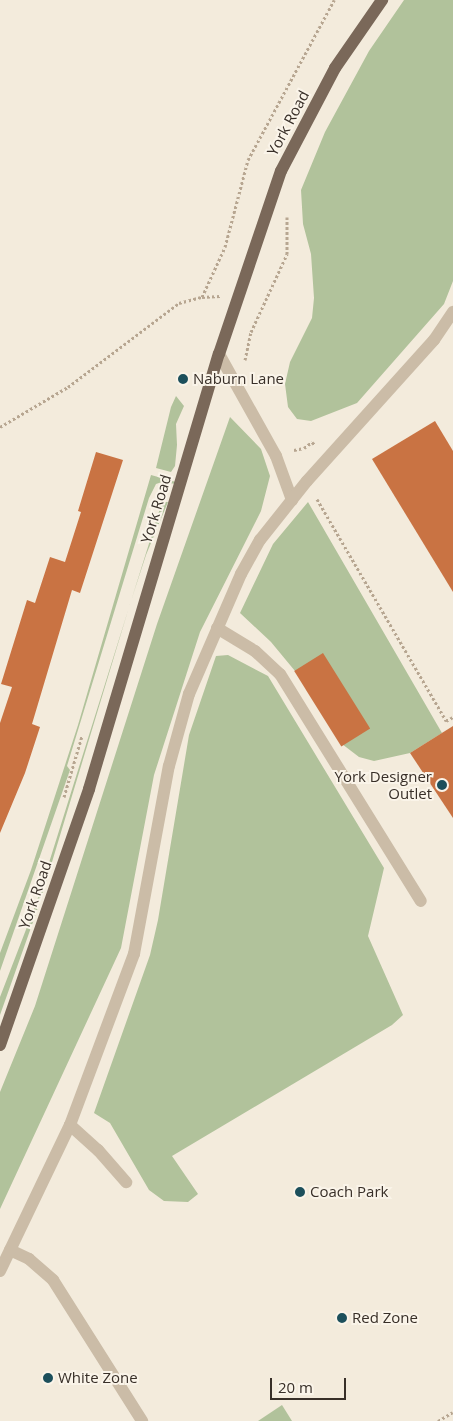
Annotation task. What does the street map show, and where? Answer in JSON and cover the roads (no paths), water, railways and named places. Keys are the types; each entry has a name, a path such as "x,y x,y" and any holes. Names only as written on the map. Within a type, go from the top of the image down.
{"main road":[{"name":"York Road","path":"1,1040 89,789 219,354 281,171 335,68 382,0"}],"lane":[{"path":"0,1271 70,1125 134,954 169,766 189,694 241,574 260,540 292,500 328,456 434,340 453,312"},
{"path":"219,354 276,456 292,500"},
{"path":"217,628 255,651 280,674 421,901"},
{"path":"70,1125 98,1150 126,1182"},
{"path":"10,1250 30,1259 53,1280 142,1421"}],"place":[{"name":"Naburn Lane","path":"183,379"},
{"name":"York Designer Outlet","path":"442,785"},
{"name":"Coach Park","path":"300,1192"},
{"name":"Red Zone","path":"342,1318"},
{"name":"White Zone","path":"48,1378"}]}
